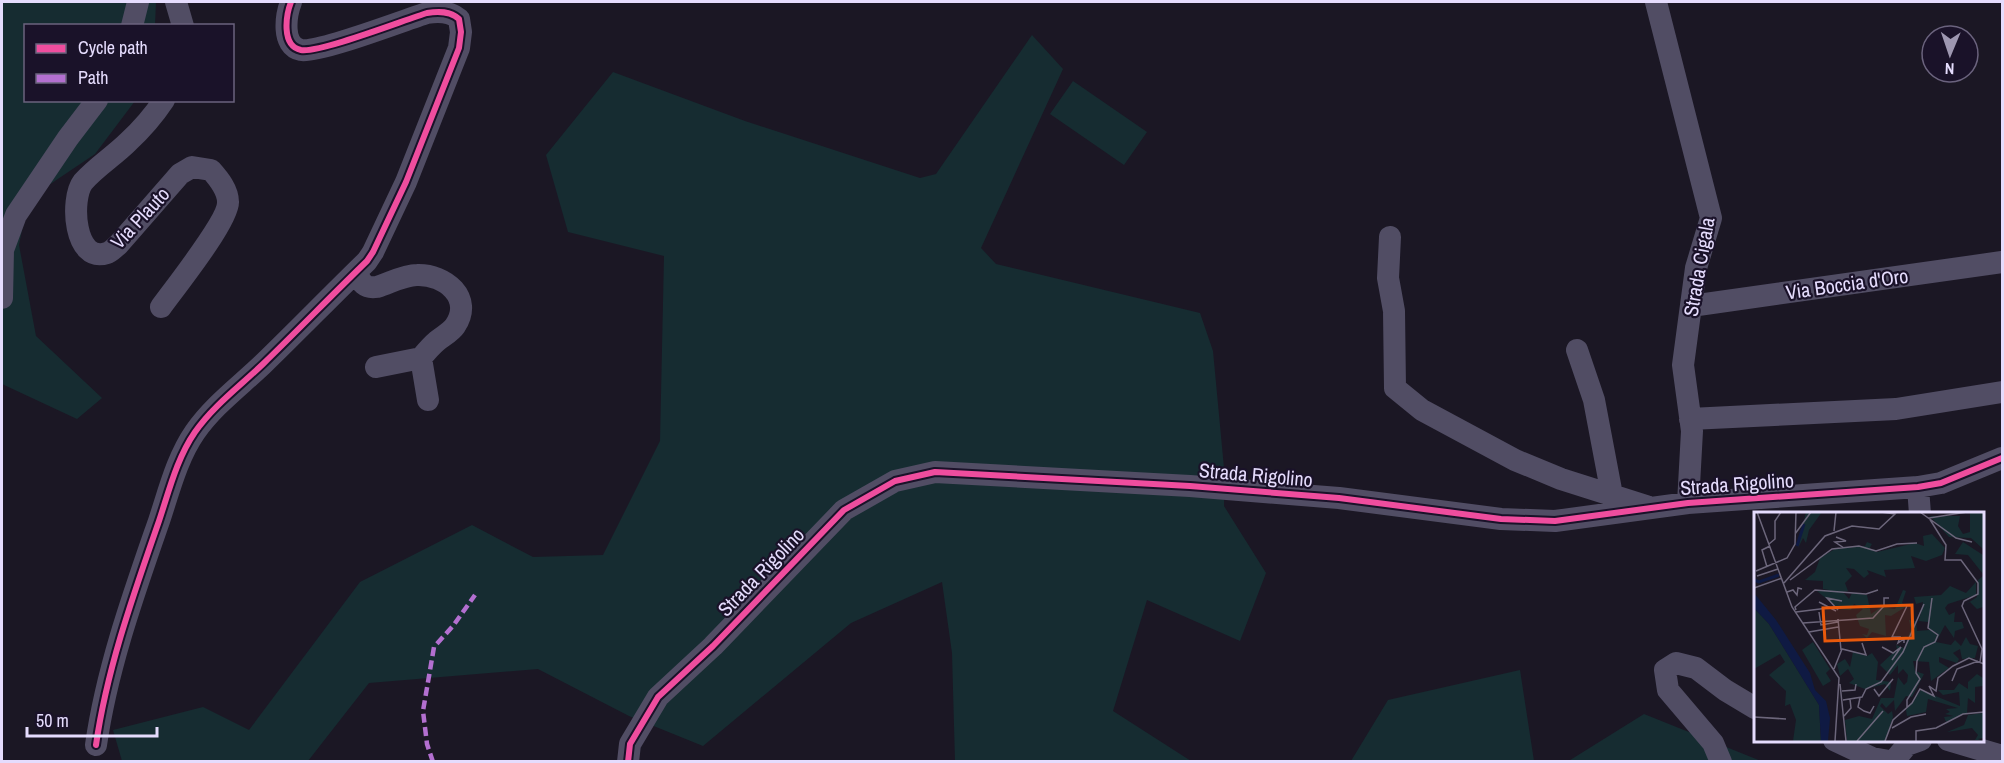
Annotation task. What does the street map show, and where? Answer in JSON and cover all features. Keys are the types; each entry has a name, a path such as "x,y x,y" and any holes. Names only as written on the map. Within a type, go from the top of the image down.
{"street":[{"path":"132,24 138,2"},
{"path":"176,2 182,24"},
{"path":"96,745 101,708 109,676 180,459 205,418 356,272 373,252 406,182 459,48 460,22 457,17 432,12 323,47 300,50 289,41 288,11 291,2"},
{"name":"Strada Cigala","path":"1656,2 1711,218 1696,268 1683,365 1692,431 1688,503"},
{"path":"2,297 3,250 16,215 95,102"},
{"name":"Via Plauto","path":"161,307 203,250 226,212 228,201 222,183 211,170 192,167 180,174 118,245 107,253 95,254 85,248 77,230 75,208 82,184 128,142 162,102"},
{"path":"1390,237 1388,278 1394,311 1395,388 1422,410 1515,459 1561,479 1654,508"},
{"name":"Via Boccia d'Oro","path":"1691,306 2002,262"},
{"path":"356,272 363,285 370,288 419,274 430,276 452,286 459,297 460,310 456,324 421,358 376,367"},
{"path":"1577,350 1594,400 1612,495"},
{"path":"421,358 428,399"},
{"path":"1690,419 1896,409 2002,392"},
{"name":"Strada Rigolino","path":"628,762 630,744 658,697 713,646 844,510 895,481 935,472 1190,486 1339,498 1512,520 1555,521 1688,503 1918,487 1941,483 2002,458"},
{"path":"1918,487 1920,512"},
{"path":"1721,762 1713,743 1668,690 1665,670 1676,663 1696,668 1725,690 1754,707"},
{"path":"1836,742 1872,758 1895,761 1907,745 1918,742"},
{"path":"1952,742 2002,756"}],"green space":[{"path":"2,2 156,2 155,24 24,24 24,102 134,102 95,154 43,189 25,215 19,245 36,336 102,398 77,419 2,384"},
{"path":"1032,35 1063,69 981,248 996,264 1200,313 1213,351 1224,468 1224,506 1266,573 1240,641 1147,600 1113,711 1191,761 955,761 952,653 942,582 851,623 703,746 629,716 538,669 369,683 308,761 122,761 113,730 203,707 249,730 360,582 472,525 533,557 603,555 660,441 664,256 568,232 546,155 613,72 745,121 920,178 936,174"},
{"path":"1073,81 1147,132 1124,165 1050,114"},
{"path":"1520,670 1534,761 1351,761 1388,700"},
{"path":"1644,714 1761,761 1567,762"}],"marked path":[{"path":"433,762 427,744 423,711 434,647 453,626 475,595"}],"cycle path":[{"path":"96,745 107,688 122,631 183,453 195,432 218,405 367,261 406,182 459,48 461,32 459,19 452,14 440,12 427,13 311,50 301,50 290,43 288,36 287,22 291,2"},
{"path":"628,762 630,744 658,697 713,646 844,510 895,481 935,472 1190,486 1339,498 1501,519 1555,521 1688,503 1918,487 1941,483 2002,458"}]}
